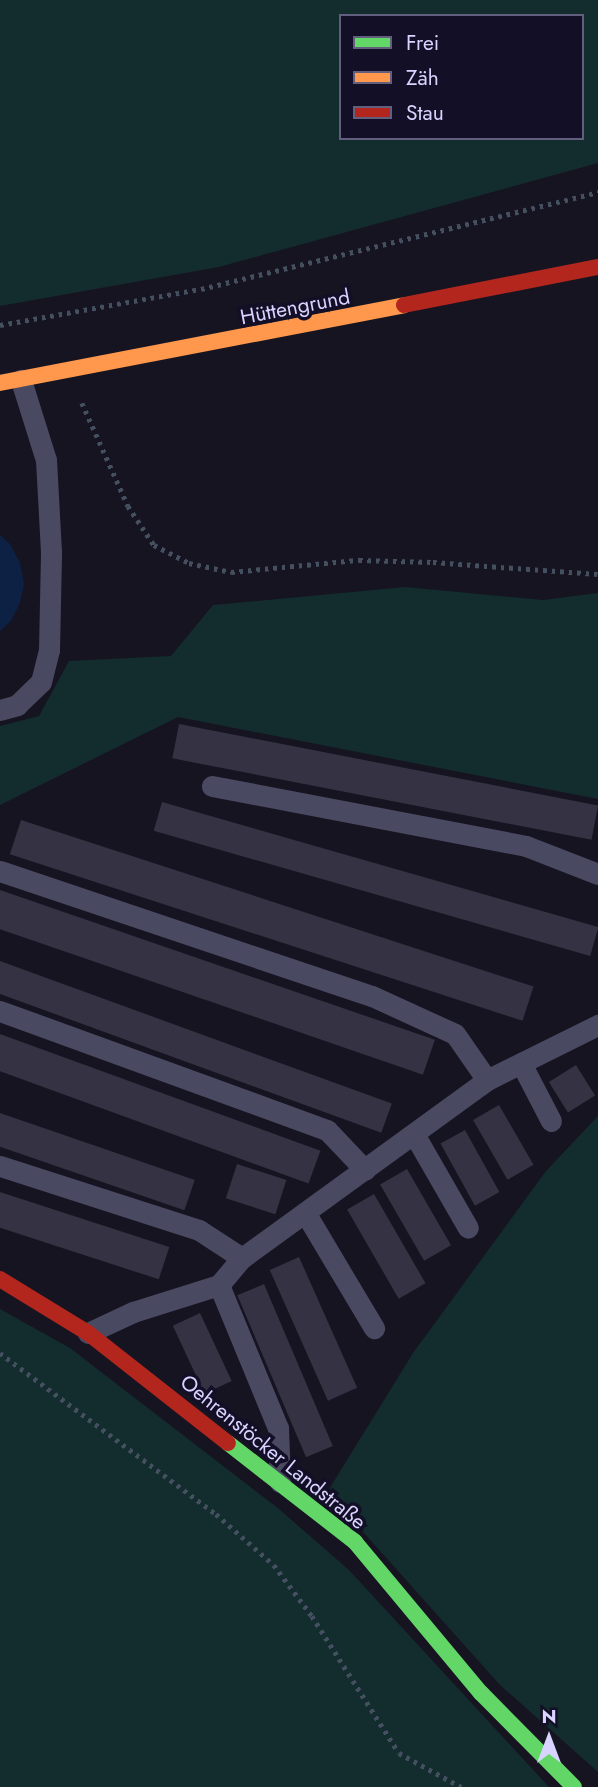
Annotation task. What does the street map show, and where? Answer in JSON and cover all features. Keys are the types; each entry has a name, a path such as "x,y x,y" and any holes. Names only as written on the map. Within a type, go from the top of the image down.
{"street":[{"name":"Hüttengrund","path":"10,382 598,267"},
{"name":"Oehrenstöcker Landstraße","path":"0,1279 88,1333 355,1542 481,1693 574,1787"}],"lane":[{"path":"0,710 17,705 41,682 49,650 51,552 46,460 10,382"},
{"path":"212,786 526,846 598,874"},
{"path":"0,871 372,996 455,1034 487,1080"},
{"path":"0,1011 327,1130 365,1170"},
{"path":"88,1333 133,1312 219,1286 242,1258 487,1080 598,1025"},
{"path":"522,1065 551,1121"},
{"path":"414,1134 468,1228"},
{"path":"0,1166 199,1230 242,1258"},
{"path":"306,1214 374,1328"},
{"path":"219,1286 278,1428 280,1482"}],"path":[{"path":"0,326 201,289 598,192"},
{"path":"68,371 128,506 154,545 189,564 231,572 359,560 598,574"},
{"path":"0,1353 216,1514 274,1565 312,1616 399,1752 461,1787"}],"green space":[{"path":"0,0 598,0 598,163 219,267 0,306"},
{"path":"405,587 543,600 598,593 598,799 178,717 0,805 0,726 39,716 69,661 171,656 213,605"},
{"path":"598,1116 598,1772 500,1685 329,1494 331,1486 413,1353 546,1171"},
{"path":"0,1309 70,1348 279,1509 349,1570 549,1787 0,1787"}],"water":[{"path":"0,535 10,544 20,563 24,584 20,603 11,621 0,631"}],"building":[{"path":"179,724 598,805 591,840 172,758"},
{"path":"162,802 598,927 590,956 154,831"},
{"path":"21,820 534,987 522,1021 10,854"},
{"path":"0,890 435,1040 423,1075 0,929"},
{"path":"0,961 392,1104 381,1133 0,994"},
{"path":"0,1034 320,1151 308,1184 0,1071"},
{"path":"576,1065 595,1096 568,1112 549,1082"},
{"path":"499,1105 534,1165 508,1180 473,1120"},
{"path":"0,1113 195,1180 184,1210 0,1147"},
{"path":"465,1130 499,1192 475,1206 441,1144"},
{"path":"237,1164 286,1180 275,1214 226,1198"},
{"path":"407,1169 451,1245 424,1261 380,1184"},
{"path":"0,1192 169,1247 159,1279 0,1228"},
{"path":"374,1194 426,1283 399,1299 347,1210"},
{"path":"299,1257 357,1388 328,1401 270,1270"},
{"path":"264,1284 333,1446 306,1457 237,1295"},
{"path":"200,1313 232,1381 205,1394 173,1326"}],"traffic: fast":[{"path":"228,1443 355,1542 481,1693 574,1787"}],"traffic: slow":[{"path":"0,383 404,305"}],"traffic: jam":[{"path":"404,305 598,267"},
{"path":"0,1279 88,1333 228,1443"}]}
